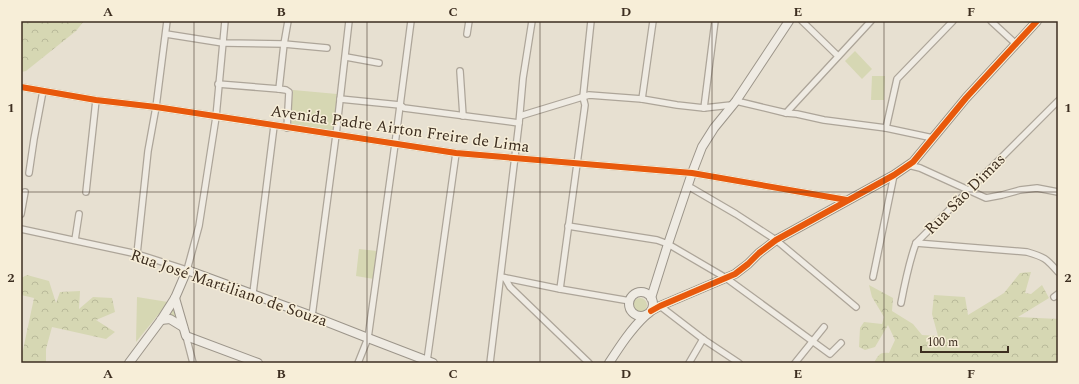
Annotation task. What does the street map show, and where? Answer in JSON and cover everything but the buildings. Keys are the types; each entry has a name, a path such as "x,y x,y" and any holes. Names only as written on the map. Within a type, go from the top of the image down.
{"street":[{"path":"137,254 148,151 156,107 167,21"},
{"path":"129,363 161,320 175,298 187,270 199,226 216,117 225,21"},
{"path":"287,128 289,92 279,89 288,21"},
{"path":"312,316 346,57 349,21"},
{"path":"358,363 368,338 411,21"},
{"path":"467,34 469,21"},
{"path":"490,363 503,277 523,78 532,21"},
{"path":"560,289 584,105 591,21"},
{"path":"642,99 653,21"},
{"path":"704,108 715,21"},
{"path":"609,363 625,339 648,313 654,302 658,274 702,147 790,21"},
{"path":"802,21 838,56"},
{"path":"786,113 870,21"},
{"path":"886,128 897,79 953,21"},
{"path":"991,21 1016,44"},
{"path":"654,302 735,274 776,240 894,175 913,162 966,98 1037,21"},
{"path":"166,34 223,43 284,44 327,48"},
{"path":"346,57 379,63"},
{"path":"460,71 463,116"},
{"name":"Avenida Padre Airton Freire de Lima","path":"218,84 279,89"},
{"name":"Avenida Padre Airton Freire de Lima","path":"21,87 96,100 156,107 456,153 692,173 847,200"},
{"path":"29,172 43,91"},
{"name":"Avenida Padre Airton Freire de Lima","path":"520,116 589,95 642,99 678,106 704,108 733,103 824,120 886,128 933,138"},
{"name":"Avenida Padre Airton Freire de Lima","path":"340,99 400,105 404,108 519,123"},
{"path":"86,192 96,100"},
{"name":"Rua São Dimas","path":"901,303 908,269 916,243 1058,101"},
{"path":"253,293 274,126"},
{"path":"430,362 456,153"},
{"path":"908,165 920,168 986,198 1020,190 1037,188 1058,192"},
{"path":"873,277 894,175"},
{"path":"688,186 736,214 776,240 856,307"},
{"path":"21,214 25,192"},
{"path":"75,240 79,214"},
{"path":"568,226 657,240 668,244 726,278 830,354 841,343"},
{"name":"Rua José Martiliano de Souza","path":"21,229 137,254 187,270 253,293 430,362"},
{"path":"916,243 1027,252 1042,256 1049,261 1058,272"},
{"path":"625,339 631,322 631,311 629,304 632,296 650,286 658,274"},
{"path":"503,277 560,289 630,301"},
{"path":"503,277 510,287 590,363"},
{"path":"640,292 647,294 654,302 703,339 739,363"},
{"path":"175,298 193,363"},
{"path":"631,311 633,314 639,316 648,313"},
{"path":"161,320 170,319 183,327"},
{"path":"795,363 824,328"},
{"path":"186,336 258,363"},
{"path":"689,363 703,339"}],"green space":[{"path":"21,21 84,21 76,31 26,71 21,72"},
{"path":"855,51 872,69 862,79 845,61"},
{"path":"872,76 885,76 884,100 871,100"},
{"path":"293,90 337,94 334,131 290,126"},
{"path":"359,249 377,251 374,279 356,276"},
{"path":"1031,272 1025,293 1031,294 1042,285 1049,298 1018,317 1058,319 1058,363 874,363 883,353 889,353 895,340 888,325 875,347 865,350 859,347 860,328 864,322 882,324 884,317 872,297 869,285 893,298 892,311 913,324 922,335 938,336 932,314 934,295 965,297 968,315 1004,293 1020,273"},
{"path":"27,275 49,281 56,303 60,292 80,291 79,309 93,297 112,298 115,312 96,320 115,332 106,339 52,327 46,349 46,363 21,363 21,352 23,350 34,298 21,295 21,278"},
{"path":"137,297 168,302 175,308 177,317 170,316 173,309 162,310 136,342"},
{"path":"637,298 643,298 647,302 647,308 643,312 637,312 633,308 633,302"}],"cycle path":[{"path":"651,311 735,274 776,240 894,175 913,162 966,98 1037,21"},
{"path":"21,87 96,100 156,107 456,153 692,173 847,200"}]}
